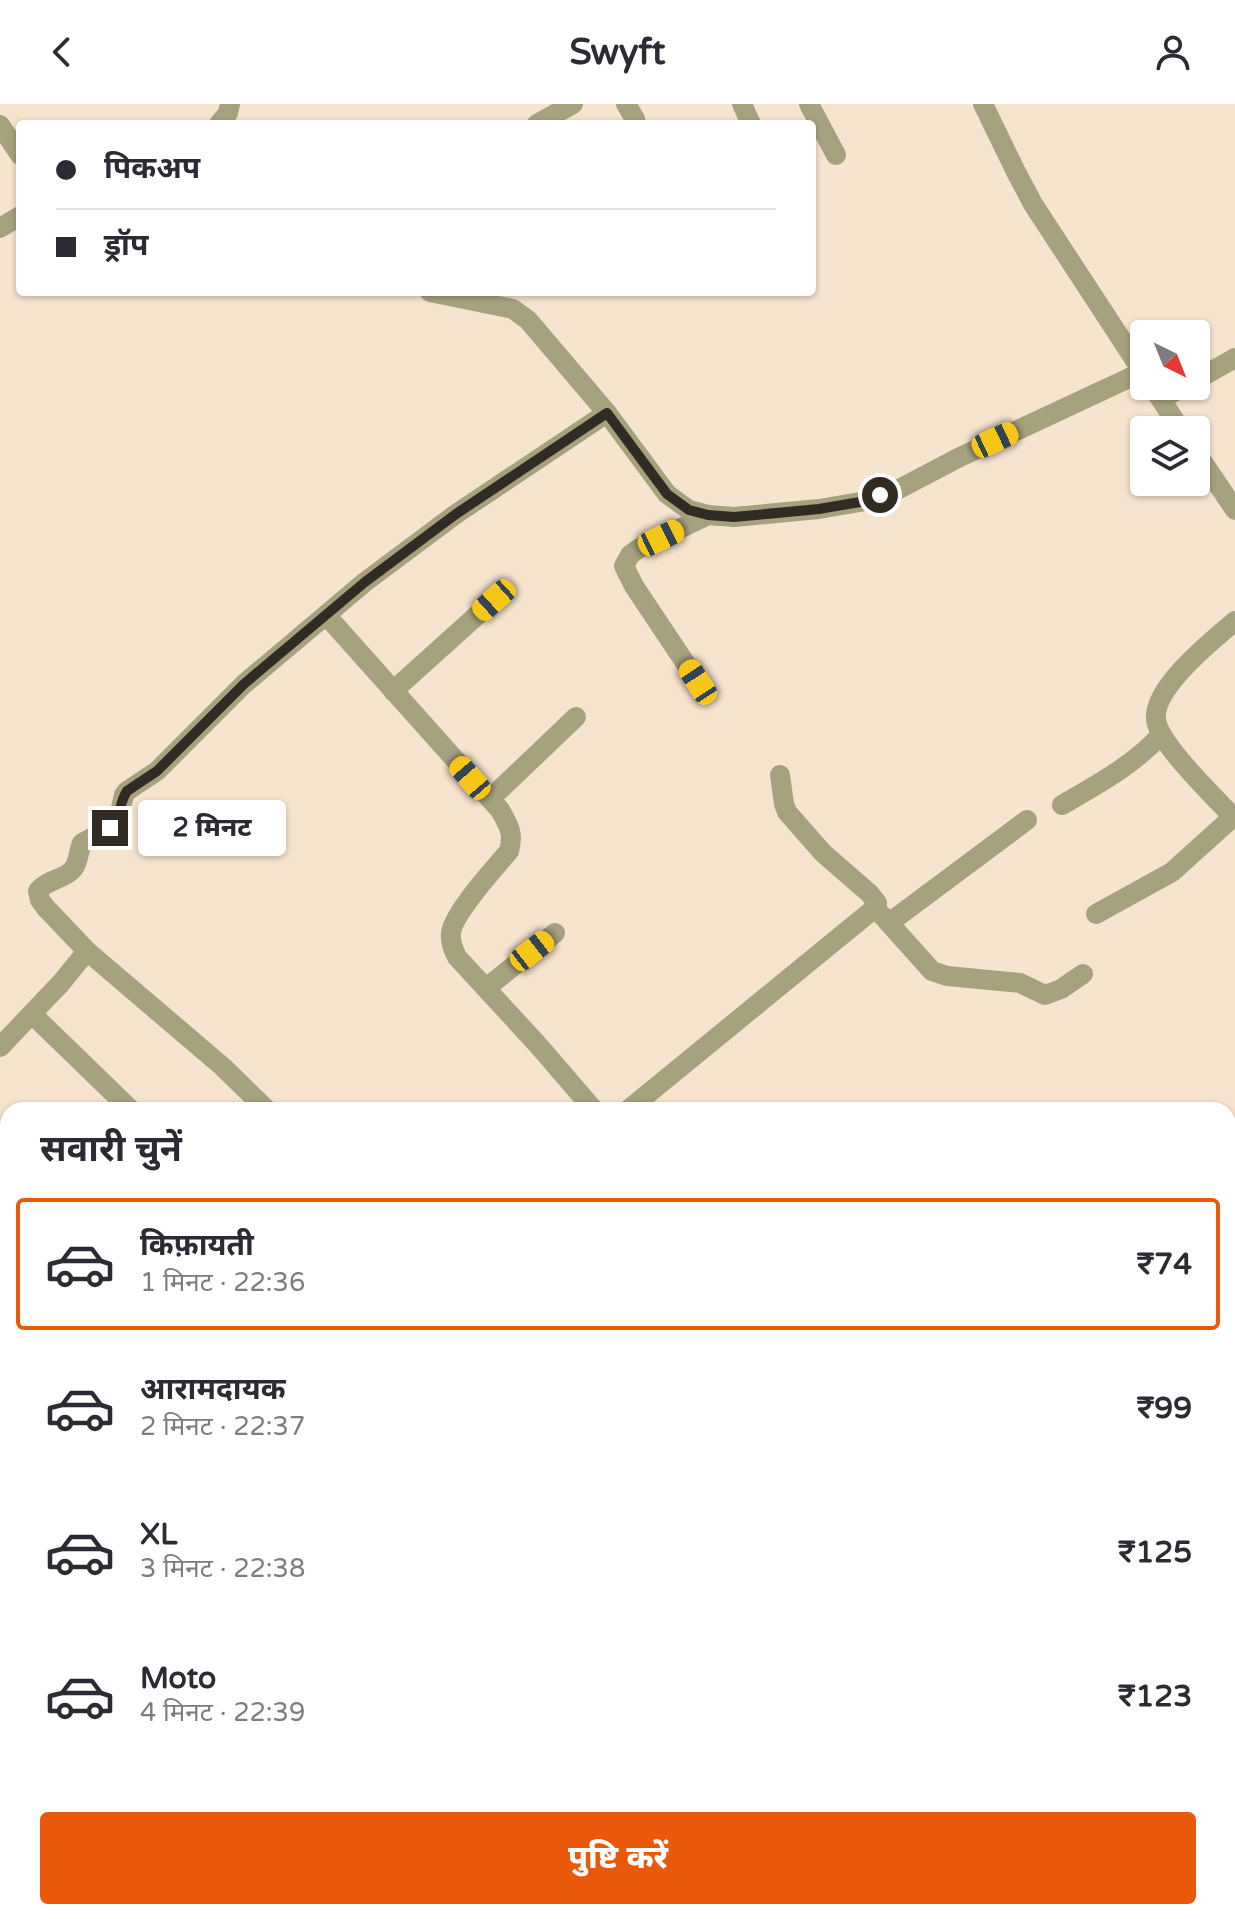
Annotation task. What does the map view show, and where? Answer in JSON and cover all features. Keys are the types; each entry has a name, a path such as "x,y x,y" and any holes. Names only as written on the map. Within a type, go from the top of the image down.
{"street":[{"path":"544,120 573,104"},
{"path":"809,104 836,155"},
{"path":"983,104 1033,204 1130,352"},
{"path":"0,125 16,149"},
{"path":"450,296 513,309 528,320 607,413 667,494 689,510 708,515 734,517 860,502 899,489 960,457 1130,391"},
{"path":"1210,372 1235,358"},
{"path":"259,1102 223,1067 87,951 46,908 38,891 45,883 74,869 82,843 115,823 127,791 157,771 244,684 365,582 456,514 607,413"},
{"path":"1210,473 1235,510"},
{"path":"698,682 624,566 638,549 708,515"},
{"path":"393,691 494,600"},
{"path":"326,615 500,810 508,824 512,838 509,851 457,916 451,929 451,943 457,957 587,1102"},
{"path":"1096,914 1172,872 1234,818 1166,744 1155,715 1167,687 1186,665 1235,621"},
{"path":"490,799 576,717"},
{"path":"1062,805 1129,765 1161,735"},
{"path":"780,775 787,812 823,853 869,893 882,916 932,971 947,976 1020,983 1045,995 1061,989 1083,974"},
{"path":"638,1102 882,916 1027,820"},
{"path":"486,988 555,933"},
{"path":"4,1036 32,1014 87,951"},
{"path":"32,1014 123,1102"}],"route":[{"path":"110,828 119,816 127,791 157,771 244,684 365,582 456,514 607,413 667,494 689,510 734,517 819,509 880,495"}]}
